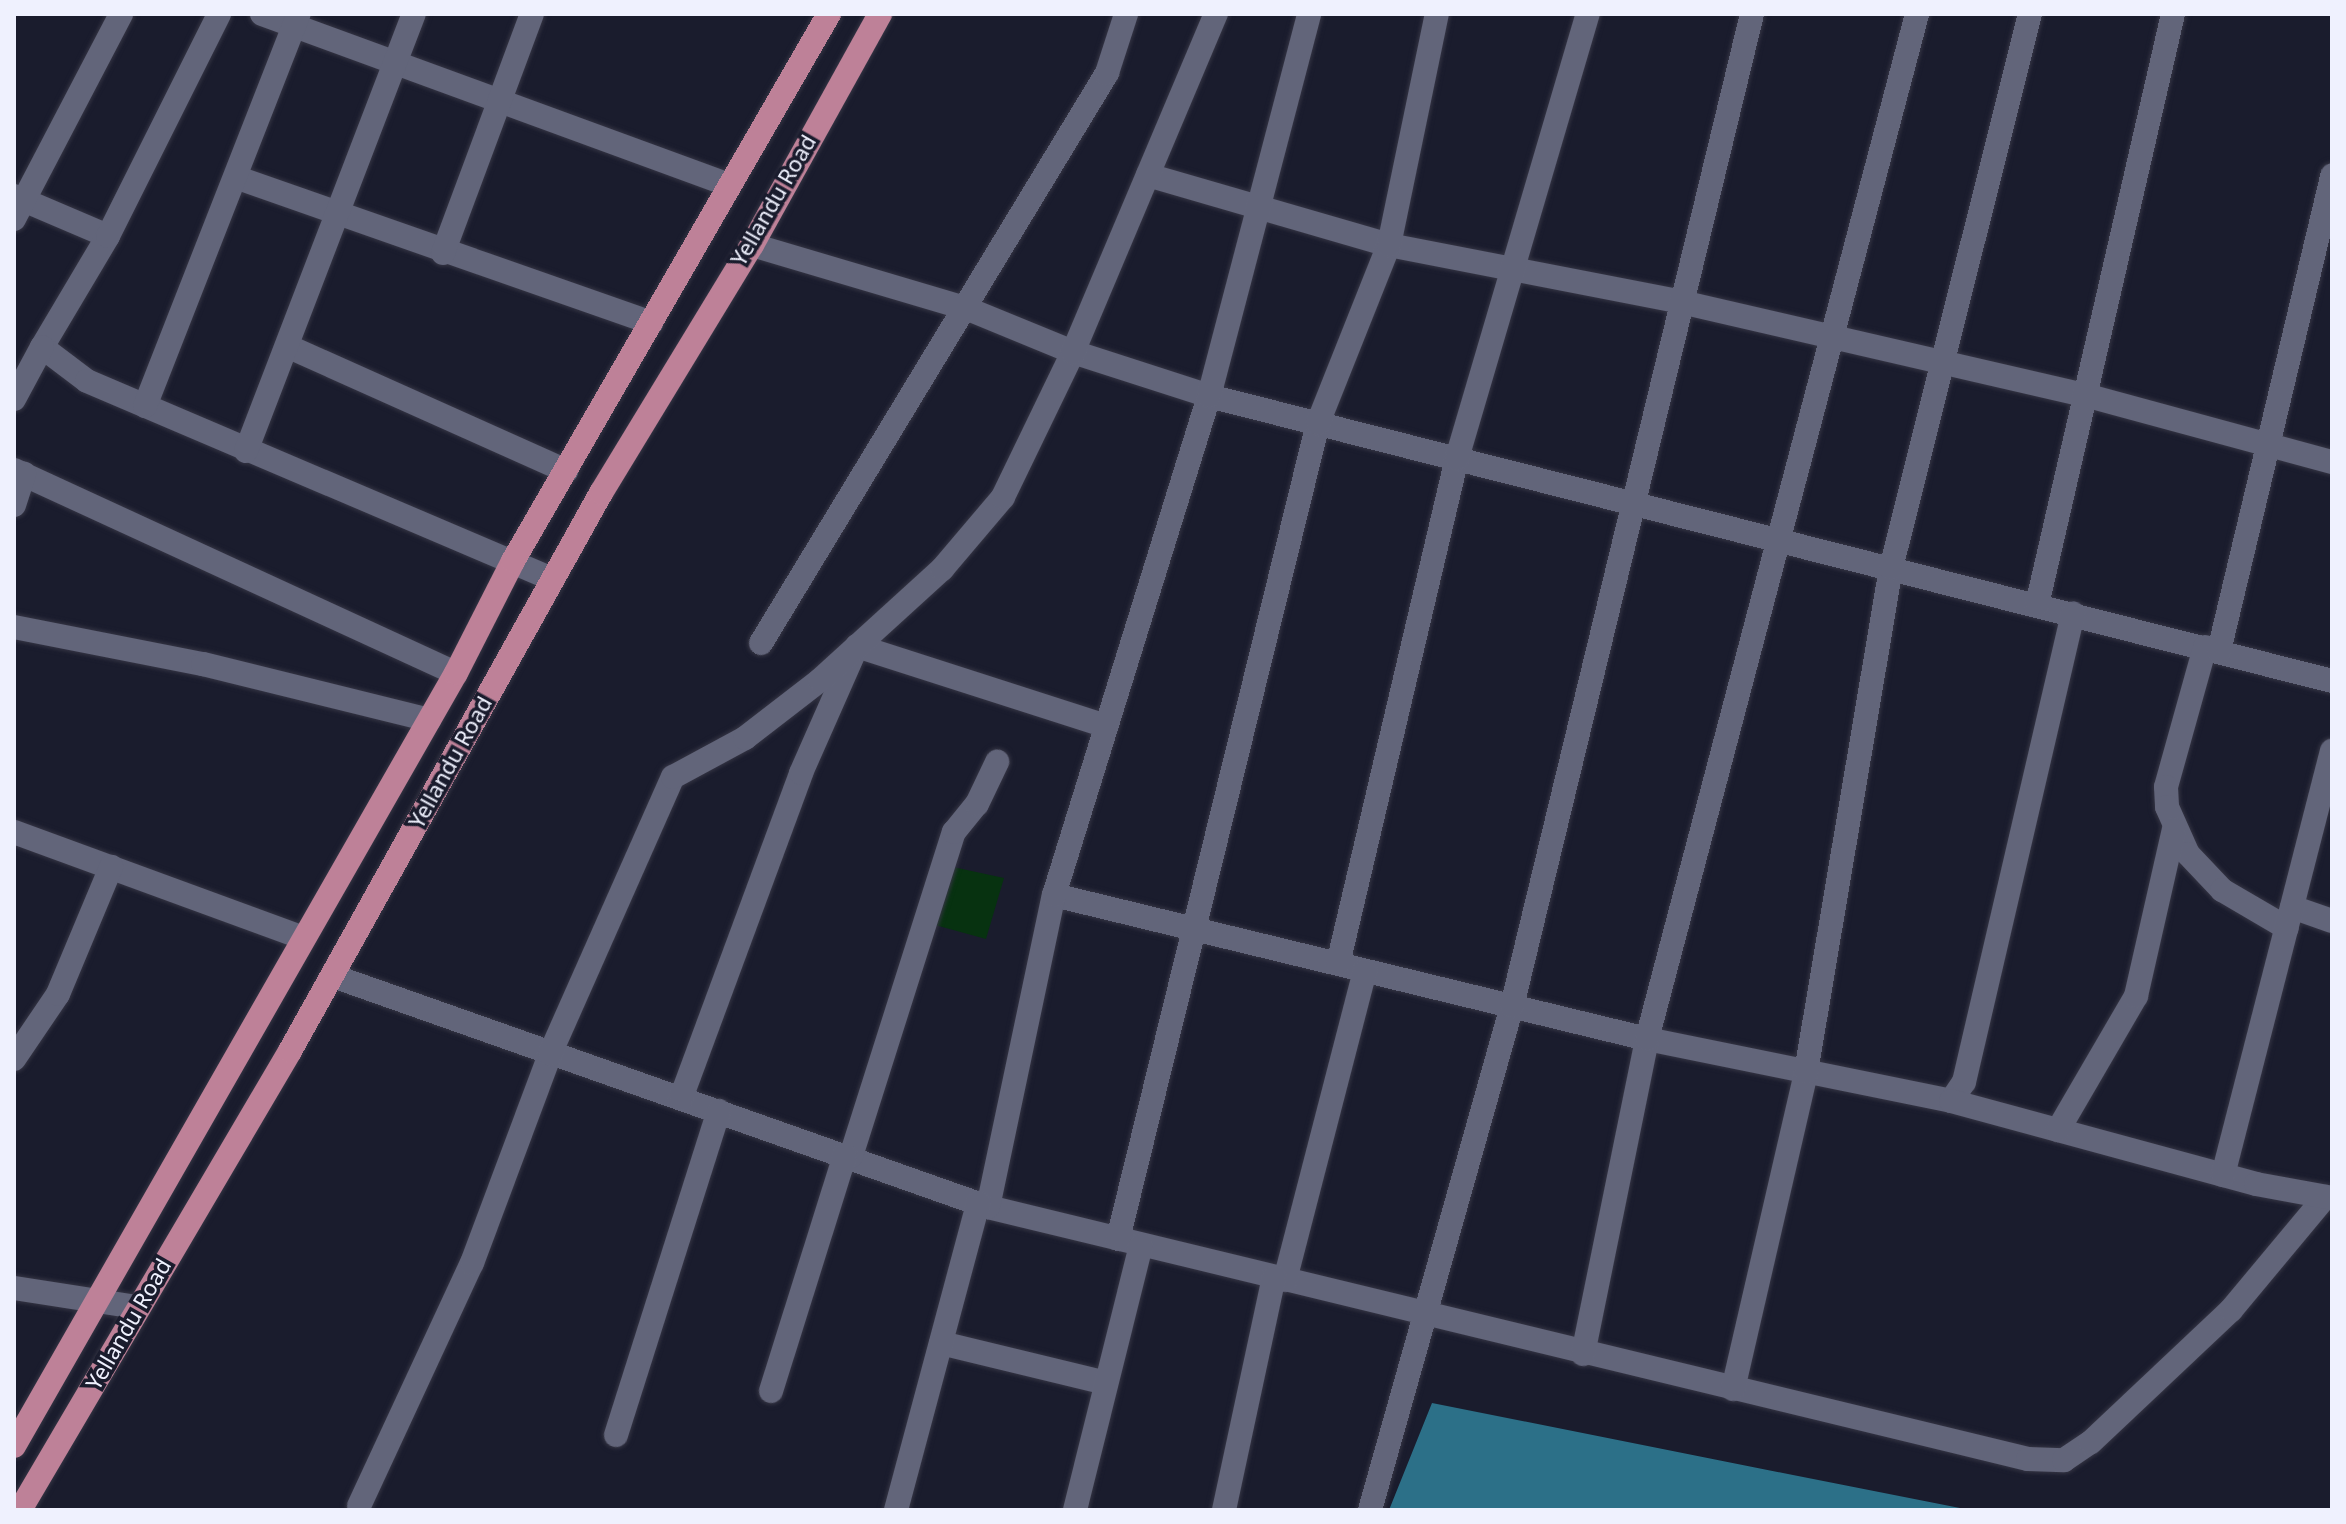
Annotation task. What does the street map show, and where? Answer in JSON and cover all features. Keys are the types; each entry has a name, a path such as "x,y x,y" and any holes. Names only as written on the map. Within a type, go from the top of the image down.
{"main road":[{"name":"Yellandu Road","path":"14,1446 456,673 513,561 829,14"},
{"name":"Yellandu Road","path":"20,1510 333,976 552,579 752,245 880,14"}],"street":[{"path":"108,236 17,205 121,14"},
{"path":"14,399 108,236 219,14"},
{"path":"262,14 298,20 397,65 496,103 729,185"},
{"path":"246,451 397,65 414,14"},
{"path":"443,253 496,103 532,14"},
{"path":"761,643 968,309 1107,73 1126,14"},
{"path":"359,1506 472,1263 550,1054 673,777 745,738 857,646 942,569 1003,497 1073,352 1216,14"},
{"path":"896,1510 941,1343 983,1205 1054,895 1209,396 1309,14"},
{"path":"1075,1510 1106,1383 1130,1242 1193,929 1318,423 1389,245 1437,14"},
{"path":"1338,964 1457,458 1588,14"},
{"path":"1370,1510 1422,1314 1512,1006 1631,502 1752,14"},
{"path":"1583,1354 1647,1039 1917,14"},
{"path":"1733,1389 1806,1072 1891,568 2030,14"},
{"path":"2037,605 2173,14"},
{"path":"145,406 238,178 298,20"},
{"path":"1148,175 1389,245 1681,302 1831,340 2085,395 2332,462"},
{"path":"2332,175 2268,444 2212,649 2166,787 2174,829 2188,854 2222,890 2289,918 2332,921"},
{"path":"238,178 443,253 651,323"},
{"path":"752,245 968,309 1073,352 1209,396 2332,681"},
{"path":"287,346 566,471"},
{"path":"42,347 87,381 552,579"},
{"path":"14,505 19,472 456,673"},
{"path":"1951,1101 1964,1082 2073,614"},
{"path":"14,627 203,664 429,720"},
{"path":"857,646 1106,726"},
{"path":"681,1098 801,773 857,646"},
{"path":"2223,1175 2332,751"},
{"path":"771,1391 954,832 977,804 997,762"},
{"path":"2058,1130 2136,996 2174,829"},
{"path":"14,832 303,938"},
{"path":"14,1059 58,994 111,867"},
{"path":"333,976 983,1205 1583,1354 2028,1459 2064,1460 2091,1442 2231,1310 2329,1197 2223,1175 1951,1101 1940,1103 1647,1039 1054,895"},
{"path":"1224,1510 1279,1279 1365,971"},
{"path":"616,1435 719,1111"},
{"path":"14,1288 137,1307"},
{"path":"941,1343 1106,1383"}],"green space":[{"path":"953,867 1004,878 986,939 935,925"}],"water":[{"path":"1432,1403 1793,1475 1970,1510 1389,1510"}]}
